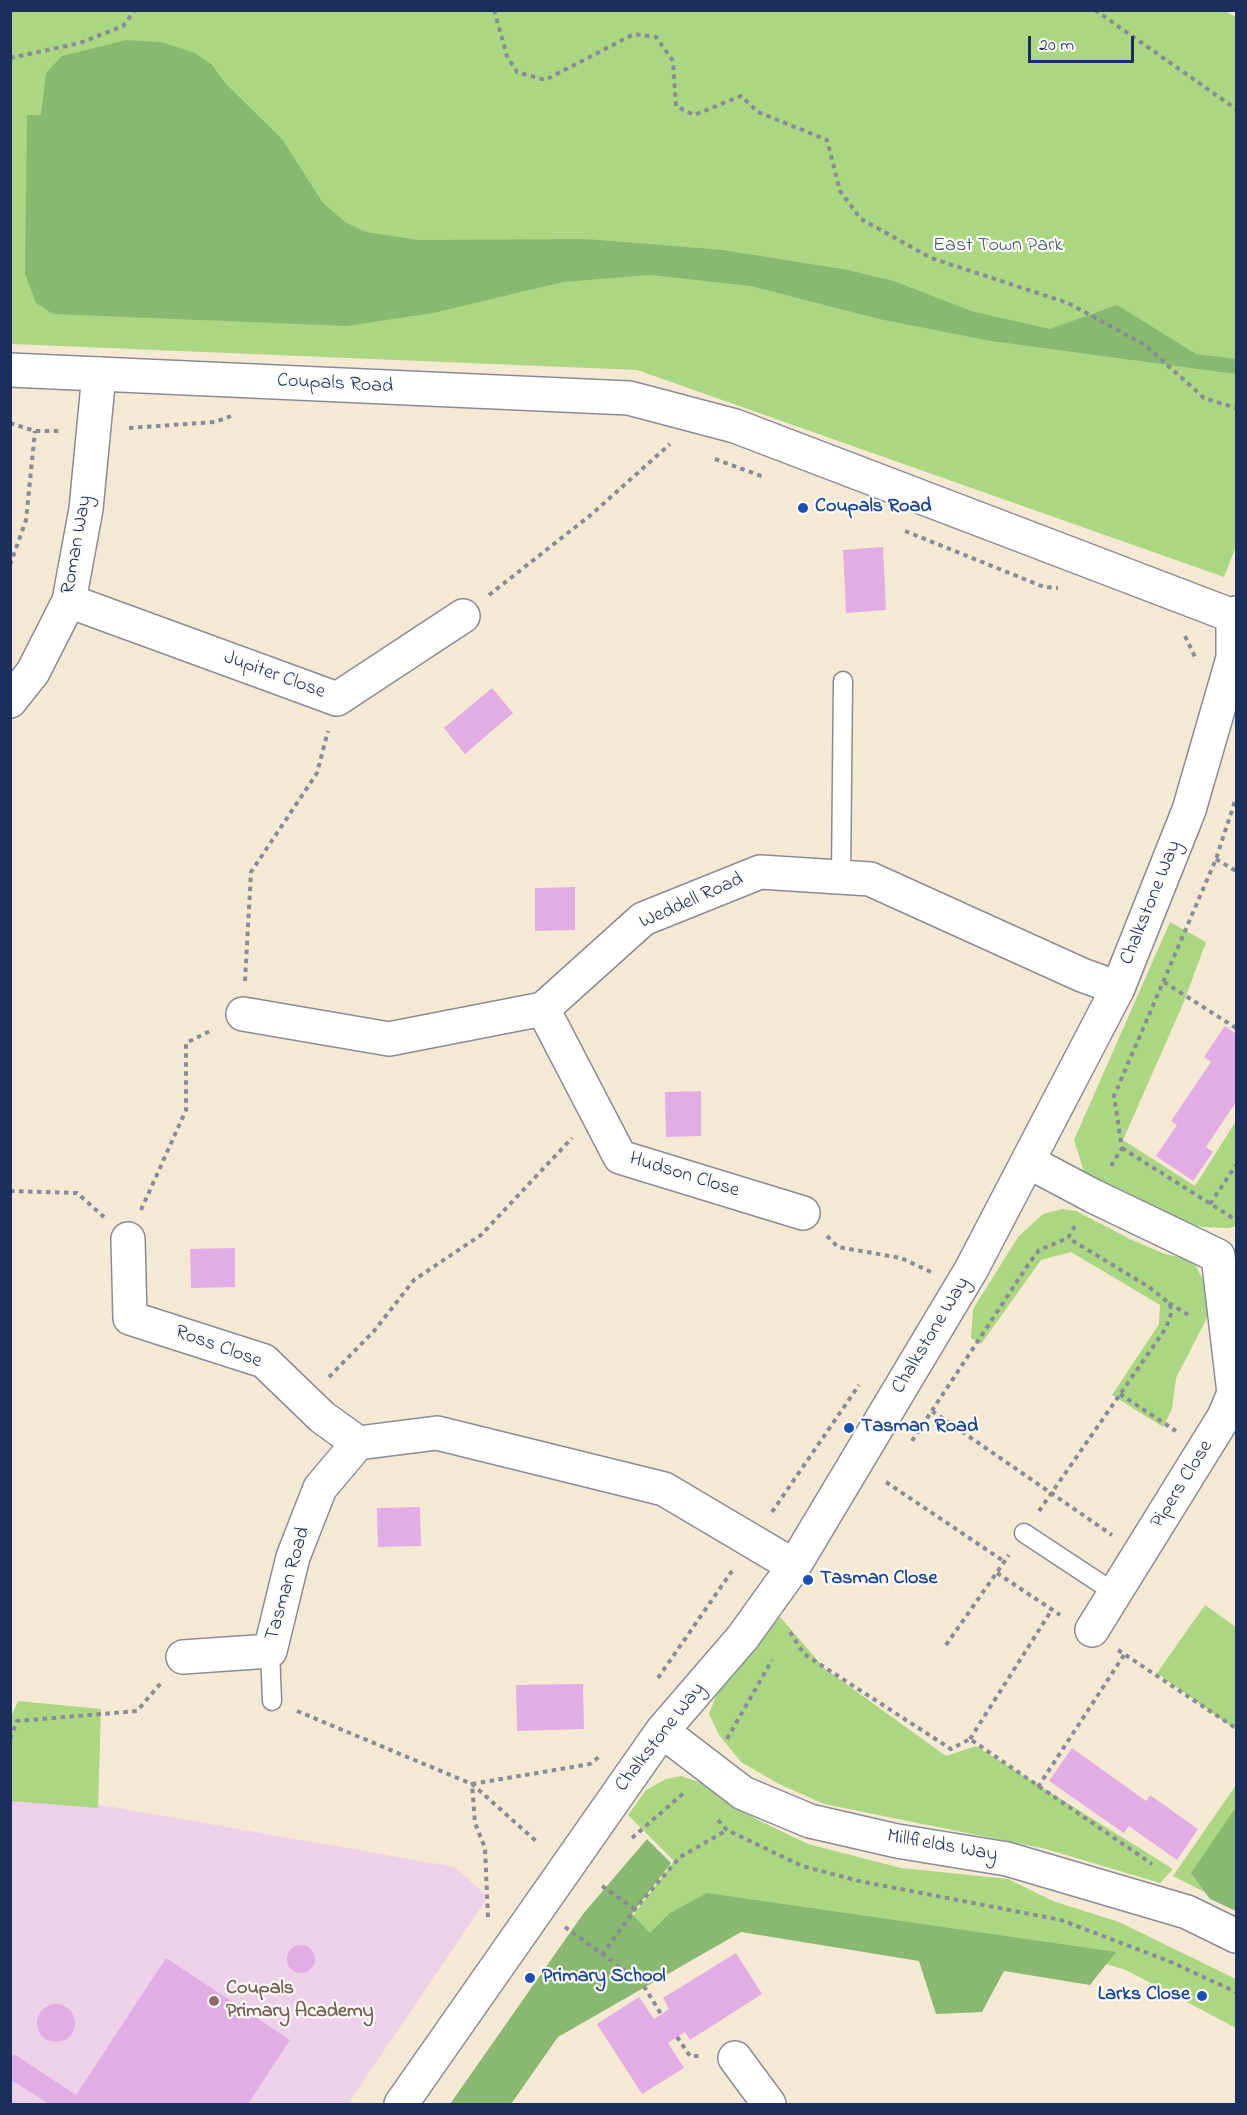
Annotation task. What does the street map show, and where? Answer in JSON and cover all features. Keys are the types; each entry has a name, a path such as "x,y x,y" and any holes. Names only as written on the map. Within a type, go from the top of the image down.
{"street":[{"name":"Coupals Road","path":"10,370 629,398 735,426 1235,615"},
{"name":"Roman Way","path":"10,701 33,672 69,601 87,509 99,374"},
{"name":"Jupiter Close","path":"69,601 337,699 463,616"},
{"name":"Chalkstone Way","path":"401,2104 662,1731 743,1637 794,1566 971,1270 1118,988 1189,810 1233,658 1235,615"},
{"name":"Weddell Road","path":"543,1009 643,919 759,872 870,879 1082,975 1118,988"},
{"path":"243,1014 389,1039 543,1009"},
{"name":"Hudson Close","path":"543,1009 620,1156 803,1212"},
{"name":"Pipers Close","path":"1029,1162 1093,1196 1227,1252 1235,1394 1224,1417 1092,1630"},
{"name":"Ross Close","path":"128,1239 130,1318 264,1361 321,1417 358,1443"},
{"path":"358,1443 437,1432 664,1489 794,1566"},
{"name":"Tasman Road","path":"183,1657 270,1651 293,1557 320,1488 358,1443"},
{"name":"Millfields Way","path":"662,1731 743,1793 810,1821 897,1841 1007,1859 1187,1912 1236,1936"},
{"path":"735,2058 769,2104"}],"lane":[{"path":"841,877 843,681"},
{"path":"1024,1533 1115,1593"},
{"path":"270,1651 272,1701"}],"path":[{"path":"10,58 80,43 123,26 135,10"},
{"path":"494,10 507,56 517,72 545,80 634,34 656,37 673,61 676,106 694,115 741,96 758,112 827,140 840,191 861,219 931,258 1068,303 1145,345 1204,398 1236,408"},
{"path":"1095,10 1236,109"},
{"path":"463,616 592,514 700,417"},
{"path":"10,565 26,520 35,431"},
{"path":"661,440 681,447"},
{"path":"712,458 774,481"},
{"path":"900,528 1044,587 1063,589"},
{"path":"1176,632 1185,636 1197,657 1195,668"},
{"path":"10,1191 77,1193 128,1239 186,1110 186,1043 243,1014 251,872 317,773 337,699"},
{"path":"1216,859 1236,871"},
{"path":"1164,982 1236,1028"},
{"path":"305,1401 375,1331 414,1280 481,1235 597,1112"},
{"path":"1122,1148 1236,1220"},
{"path":"1210,1204 1236,1165"},
{"path":"803,1212 838,1247 901,1258 932,1273"},
{"path":"946,1645 1166,1328 1172,1311 1169,1303 1149,1287 1068,1238"},
{"path":"927,1281 938,1264"},
{"path":"653,1685 752,1540 786,1495 865,1375"},
{"path":"1120,1394 1204,1450"},
{"path":"932,1411 1140,1554"},
{"path":"886,1482 1005,1562"},
{"path":"789,1630 804,1654 951,1749 970,1740 1051,1611"},
{"path":"1038,1787 1124,1655"},
{"path":"10,1739 17,1721 137,1711 183,1657"},
{"path":"272,1701 472,1785 536,1841"},
{"path":"970,1740 1154,1865"},
{"path":"472,1785 590,1764 607,1751 594,1771"},
{"path":"472,1785 475,1823 484,1848 489,1918"},
{"path":"711,1814 727,1830 802,1866 859,1881 1062,1920 1171,1962 1236,1992"},
{"path":"602,1955 635,1909 680,1857 727,1830"},
{"path":"602,1886 635,1909"},
{"path":"564,1927 642,1983 661,2014"}],"shaded area":[{"name":"Coupals Primary Academy","path":"10,1789 455,1867 488,1897 348,2104 11,2104"}],"green space":[{"name":"East Town Park","path":"1223,10 1236,17 1236,546 1224,577 637,370 11,344 11,11"},
{"path":"126,40 161,42 195,53 212,65 226,84 282,139 323,203 345,222 366,232 419,240 586,239 723,250 848,270 894,281 971,311 1050,329 1117,305 1196,354 1236,359 1236,374 991,341 879,319 751,286 650,275 563,282 433,313 347,326 53,314 36,303 25,274 27,115 41,115 46,73 62,56"},
{"path":"1170,922 1206,942 1183,1004 1123,1140 1195,1186 1236,1121 1236,1226 1229,1228 1203,1227 1164,1218 1086,1178 1074,1140"},
{"path":"1062,1209 1076,1211 1132,1240 1165,1254 1183,1258 1196,1266 1206,1287 1208,1316 1176,1378 1172,1409 1163,1427 1112,1395 1159,1324 1160,1305 1071,1252 1041,1260 981,1344 971,1338 973,1309 1018,1237 1043,1214"},
{"path":"1205,1605 1236,1627 1236,1730 1157,1673"},
{"path":"776,1612 824,1668 946,1756 976,1746 1173,1869 1160,1883 1046,1849 824,1804 779,1784 741,1762 719,1735 709,1714 721,1683"},
{"path":"18,1701 101,1709 98,1808 11,1801 11,1717"},
{"path":"681,1776 710,1786 756,1819 808,1844 901,1868 1008,1879 1053,1901 1119,1922 1236,1979 1236,2028 1126,1970 1051,1948 836,1918 655,1940 630,1920 674,1861 628,1815 646,1790 666,1779"},
{"path":"1236,1785 1236,1908 1173,1876"},
{"path":"1236,1807 1236,1911 1210,1899 1191,1873"},
{"path":"647,1839 671,1863 632,1914 650,1933 670,1913 707,1893 1116,1952 1090,1985 1004,1971 982,2012 936,2014 919,1961 741,1932 558,2037 511,2104 450,2104 583,1914"}],"building":[{"path":"883,547 886,610 846,613 843,550"},
{"path":"492,688 513,713 465,754 444,728"},
{"path":"575,887 575,930 535,931 535,888"},
{"path":"1225,1026 1236,1034 1236,1102 1206,1147 1213,1152 1193,1181 1156,1156 1177,1125 1171,1121 1211,1062 1204,1057"},
{"path":"701,1091 701,1136 666,1137 665,1092"},
{"path":"235,1248 235,1287 191,1288 190,1249"},
{"path":"420,1507 421,1546 378,1547 377,1508"},
{"path":"583,1684 584,1729 517,1731 516,1685"},
{"path":"1072,1748 1146,1801 1150,1795 1198,1829 1177,1860 1129,1826 1124,1833 1049,1781"},
{"path":"301,1945 311,1949 315,1959 311,1969 301,1973 291,1969 287,1959 291,1949"},
{"path":"736,1953 762,1994 690,2040 685,2032 668,2043 684,2068 642,2094 597,2024 639,1997 654,2019 669,2009 663,1998"},
{"path":"166,1958 290,2040 248,2104 49,2104 10,2079 10,2060 14,2054 76,2095"},
{"path":"56,2004 69,2010 75,2023 69,2036 56,2042 43,2036 37,2023 43,2010"}],"place":[{"name":"Coupals Road","path":"803,508"},
{"name":"Tasman Road","path":"849,1428"},
{"name":"Tasman Close","path":"808,1580"},
{"name":"Primary School","path":"530,1978"},
{"name":"Larks Close","path":"1202,1996"},
{"name":"Coupals Primary Academy","path":"214,2001"}]}
